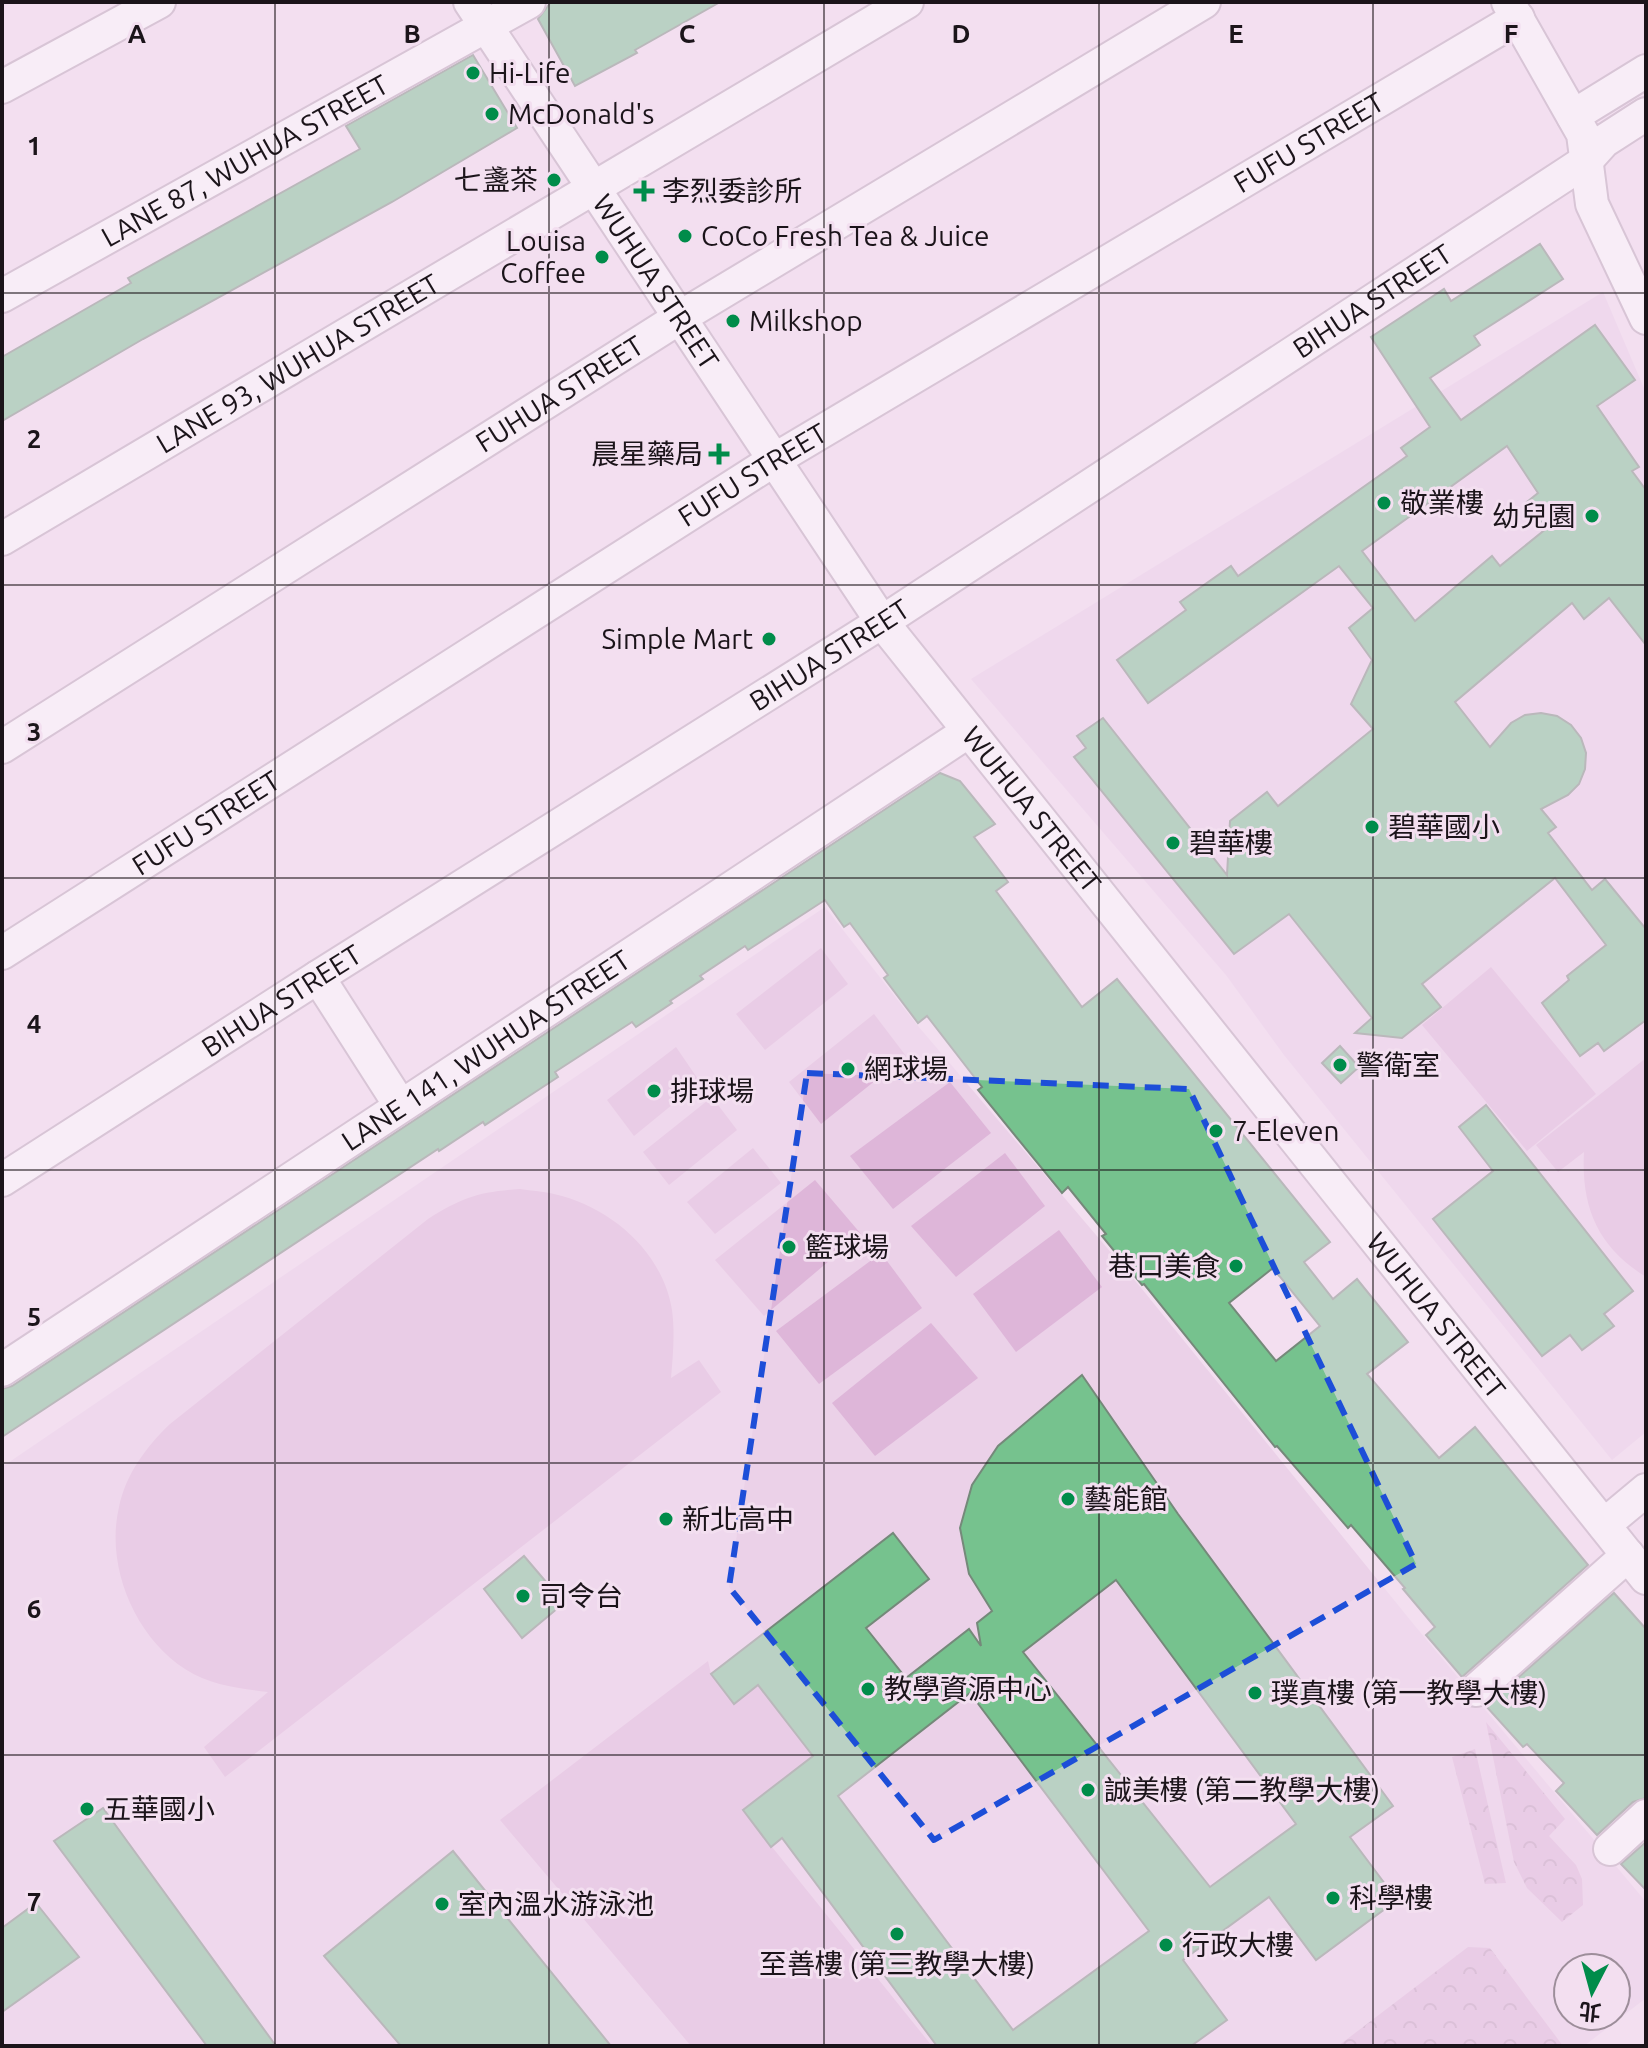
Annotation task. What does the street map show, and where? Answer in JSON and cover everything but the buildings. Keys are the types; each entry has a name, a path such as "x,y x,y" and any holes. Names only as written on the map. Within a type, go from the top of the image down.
{"street":[{"path":"2,87 159,2"},
{"name":"LANE 87, WUHUA STREET","path":"2,296 478,14 529,2"},
{"name":"LANE 93, WUHUA STREET","path":"2,539 907,2"},
{"name":"FUHUA STREET","path":"2,747 679,318 1204,2"},
{"path":"1513,10 1583,134 1592,204 1646,318"},
{"name":"FUFU STREET","path":"2,953 774,460 1513,10"},
{"name":"WUHUA STREET","path":"478,14 882,622 1637,1566"},
{"path":"1573,116 1646,71"},
{"name":"BIHUA STREET","path":"2,1180 882,622 1586,161 1604,141 1646,114"},
{"name":"LANE 141, WUHUA STREET","path":"2,1370 969,731"},
{"path":"318,977 400,1105"},
{"path":"1604,1525 1646,1490"},
{"path":"1476,1690 1637,1566"},
{"path":"1610,1849 1646,1816"}],"highlighted area":[{"path":"807,1073 1189,1089 1416,1564 934,1840 729,1587"}],"shaded area":[{"name":"碧華國小","path":"1603,292 1646,393 1646,1432 1612,1460 1284,1055 1226,975 971,679"},
{"name":"新北高中","path":"825,907 918,1026 1142,1289 1415,1626 1646,1902 1646,1998 1632,2009 1632,1952 1552,1952 1552,2032 1602,2032 1584,2046 2,2046 2,1467"}],"green space":[{"name":"網球場","path":"821,948 848,984 765,1050 736,1014"},
{"path":"1491,967 1596,1094 1527,1151 1422,1025"},
{"name":"網球場","path":"874,1014 906,1056 821,1124 789,1082"},
{"name":"排球場","path":"676,1047 700,1082 634,1136 607,1100"},
{"path":"1646,1058 1646,1277 1616,1253 1596,1224 1586,1191 1584,1152 1558,1172 1536,1145"},
{"path":"950,1082 991,1133 893,1209 850,1156"},
{"name":"排球場","path":"712,1097 737,1130 669,1185 643,1152"},
{"name":"排球場","path":"753,1148 781,1183 715,1234 687,1202"},
{"path":"1005,1153 1045,1206 956,1277 911,1226"},
{"name":"籃球場","path":"815,1180 861,1234 764,1316 715,1260"},
{"path":"520,1189 582,1203 618,1224 634,1238 647,1253 667,1290 673,1327 671,1378 699,1360 721,1392 225,1777 204,1747 268,1692 225,1685 195,1675 167,1655 138,1619 128,1598 116,1553 119,1507 132,1472 170,1424 428,1219 472,1197"},
{"path":"1059,1230 1102,1287 1016,1352 973,1294"},
{"path":"881,1253 922,1308 819,1384 776,1331"},
{"path":"931,1323 978,1378 875,1456 832,1403"},
{"path":"708,1661 711,1674 734,1704 758,1685 813,1756 743,1811 932,2046 691,2046 500,1820"},
{"path":"1486,1722 1565,1819 1549,1836 1576,1865 1582,1879 1583,1905 1562,1922 1527,1888 1514,1862"},
{"path":"1475,1749 1506,1883 1485,1884 1452,1757"},
{"path":"1468,1947 1490,1948 1563,2046 1338,2046"}],"place":[{"name":"Hi-Life","path":"473,73"},
{"name":"McDonald's","path":"492,114"},
{"name":"七盞茶","path":"554,180"},
{"name":"李烈委診所","path":"644,191"},
{"name":"CoCo Fresh Tea & Juice","path":"685,236"},
{"name":"Louisa Coffee","path":"602,257"},
{"name":"Milkshop","path":"733,321"},
{"name":"晨星藥局","path":"719,454"},
{"name":"敬業樓","path":"1384,503"},
{"name":"幼兒園","path":"1592,516"},
{"name":"Simple Mart","path":"769,639"},
{"name":"碧華國小","path":"1372,827"},
{"name":"碧華樓","path":"1173,843"},
{"name":"警衛室","path":"1340,1065"},
{"name":"網球場","path":"848,1069"},
{"name":"排球場","path":"654,1091"},
{"name":"7-Eleven","path":"1216,1131"},
{"name":"籃球場","path":"789,1247"},
{"name":"巷口美食","path":"1236,1266"},
{"name":"藝能館","path":"1068,1499"},
{"name":"新北高中","path":"666,1519"},
{"name":"司令台","path":"523,1596"},
{"name":"教學資源中心","path":"868,1689"},
{"name":"璞真樓 (第一教學大樓)","path":"1255,1693"},
{"name":"誠美樓 (第二教學大樓)","path":"1088,1790"},
{"name":"五華國小","path":"87,1809"},
{"name":"科學樓","path":"1333,1898"},
{"name":"室內溫水游泳池","path":"442,1904"},
{"name":"至善樓 (第三教學大樓)","path":"897,1934"},
{"name":"行政大樓","path":"1166,1945"}]}
